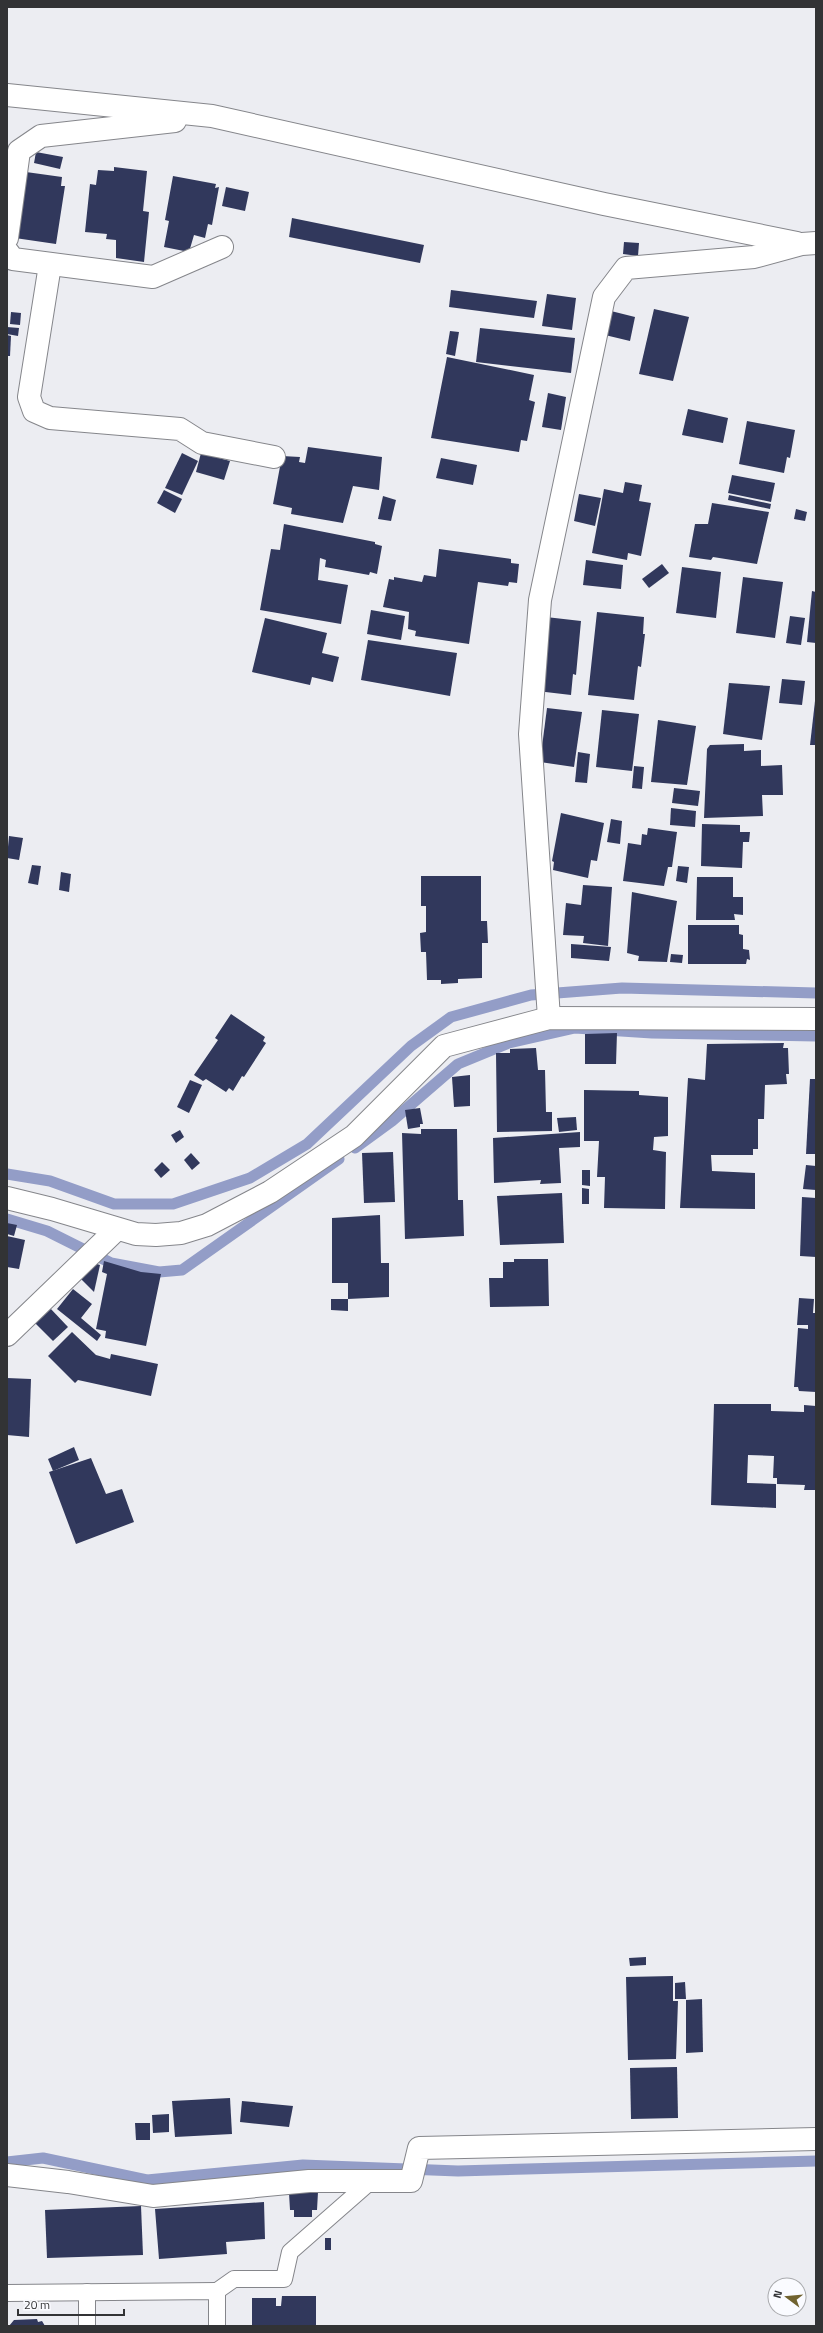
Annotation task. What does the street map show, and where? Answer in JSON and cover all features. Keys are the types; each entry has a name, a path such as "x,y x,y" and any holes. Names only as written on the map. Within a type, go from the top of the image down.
{"street":[{"path":"7,95 212,116 604,204 809,243"},
{"path":"7,238 19,151 41,136 212,116"},
{"path":"548,1002 530,734 540,600 604,297 626,268 754,257 809,243"},
{"path":"7,251 13,259 50,265 153,277 222,247"},
{"path":"50,265 29,397 34,411 50,418 180,429 202,443 274,457"},
{"path":"7,1198 52,1209 117,1229 156,1235 181,1233 206,1225 270,1192 354,1136 444,1046 548,1002 816,1019"},
{"path":"7,1335 117,1229"},
{"path":"7,2175 68,2182 153,2196 309,2181 412,2182 419,2148 816,2139"}],"lane":[{"path":"7,2294 217,2291 234,2279 284,2279 290,2252 370,2181"},
{"path":"217,2291 217,2326"},
{"path":"87,2292 87,2326"}],"building":[{"path":"36,152 63,157 60,169 34,163"},
{"path":"114,167 147,171 143,211 149,212 144,262 116,258 116,240 106,239 107,234 85,232 90,184 96,185 98,170 114,171"},
{"path":"26,172 62,177 61,186 65,186 56,244 15,238"},
{"path":"173,176 216,184 215,188 219,187 212,225 208,224 205,238 194,235 189,252 164,247 169,221 165,220"},
{"path":"226,187 249,192 245,211 222,206"},
{"path":"292,218 424,245 420,263 289,237"},
{"path":"624,242 639,243 638,256 623,254"},
{"path":"451,290 537,301 534,318 449,307"},
{"path":"547,294 576,298 572,330 542,326"},
{"path":"654,309 689,317 673,381 639,374"},
{"path":"611,311 635,317 630,341 605,335"},
{"path":"11,312 21,313 20,325 10,324"},
{"path":"7,327 19,328 18,336 7,334"},
{"path":"480,328 575,338 571,373 476,362"},
{"path":"450,331 459,332 455,356 446,354"},
{"path":"7,335 11,336 10,356 7,356"},
{"path":"447,357 534,375 529,400 535,402 527,441 521,440 519,452 431,438"},
{"path":"548,393 566,397 561,430 542,427"},
{"path":"688,409 728,418 723,443 682,435"},
{"path":"747,421 795,430 790,458 787,457 784,473 739,464"},
{"path":"308,447 382,457 379,490 353,486 343,523 291,514 292,508 273,504 282,456 300,457 299,462 305,463"},
{"path":"182,453 198,461 182,495 165,488"},
{"path":"201,453 230,461 224,480 196,472"},
{"path":"441,458 477,465 473,485 436,478"},
{"path":"732,475 775,483 771,502 728,493"},
{"path":"625,482 642,485 639,501 651,503 641,556 628,553 627,560 592,553 604,489 623,493"},
{"path":"164,490 182,499 175,513 157,503"},
{"path":"579,494 601,498 595,526 574,521"},
{"path":"729,495 771,504 770,509 728,500"},
{"path":"383,496 396,500 391,521 378,519"},
{"path":"712,503 769,512 757,564 713,557 711,560 689,557 695,524 708,524"},
{"path":"796,509 807,512 805,521 794,519"},
{"path":"284,524 375,542 375,544 382,546 377,574 370,572 369,575 325,567 326,560 320,558 318,580 348,585 341,624 260,610 271,549 280,550"},
{"path":"439,549 511,559 511,563 519,564 517,583 509,582 508,586 478,582 469,644 415,636 416,631 408,629 409,612 383,607 389,579 394,580 394,577 422,582 424,575 436,577"},
{"path":"586,560 623,565 621,589 583,585"},
{"path":"662,564 669,573 649,588 642,579"},
{"path":"682,567 721,572 716,618 676,613"},
{"path":"743,577 783,582 775,638 736,633"},
{"path":"812,591 816,592 816,643 807,642"},
{"path":"371,610 405,616 401,640 367,634"},
{"path":"597,612 644,617 643,634 645,634 641,667 638,666 634,700 588,695"},
{"path":"790,616 805,618 801,645 786,643"},
{"path":"546,617 581,621 576,675 573,674 571,695 537,691"},
{"path":"265,618 327,633 322,653 339,657 333,682 312,677 310,685 252,672"},
{"path":"368,640 457,653 450,696 361,680"},
{"path":"782,679 805,681 802,705 779,703"},
{"path":"729,683 770,686 762,740 723,734"},
{"path":"815,701 816,745 810,745"},
{"path":"547,708 582,712 574,767 540,762"},
{"path":"602,710 639,714 632,771 596,767"},
{"path":"658,720 696,726 687,785 651,782"},
{"path":"744,744 744,751 761,750 761,766 782,765 783,795 762,795 763,816 704,818 707,749 710,745"},
{"path":"578,752 590,754 587,783 575,782"},
{"path":"634,766 644,767 642,789 632,788"},
{"path":"674,788 700,791 698,806 672,803"},
{"path":"671,808 696,811 695,827 670,825"},
{"path":"561,813 604,823 597,861 591,860 588,878 553,870 554,862 552,861"},
{"path":"611,819 622,821 620,844 607,842"},
{"path":"702,824 740,825 740,832 750,832 749,842 743,842 742,868 701,866"},
{"path":"648,828 677,832 672,867 668,867 664,886 623,881 628,843 641,845 642,834 647,835"},
{"path":"9,836 23,838 19,860 7,858"},
{"path":"32,865 41,866 38,885 28,883"},
{"path":"678,866 689,867 687,883 676,881"},
{"path":"61,872 71,874 69,892 59,890"},
{"path":"421,876 481,876 481,921 487,921 488,943 482,943 482,978 458,979 458,983 441,984 441,980 427,980 426,952 421,952 420,933 426,932 426,906 421,906"},
{"path":"697,877 733,877 733,897 743,897 743,915 734,914 735,920 696,920"},
{"path":"583,885 612,887 608,946 583,943 584,936 563,935 566,903 581,905"},
{"path":"632,892 677,901 667,962 638,961 639,956 627,953"},
{"path":"688,925 739,925 739,934 743,935 743,949 749,950 750,960 747,959 746,964 688,964"},
{"path":"571,944 611,947 609,961 571,958"},
{"path":"671,954 683,955 682,963 670,962"},
{"path":"231,1014 265,1037 263,1041 266,1043 233,1091 229,1088 226,1092 206,1079 203,1081 194,1075 218,1040 215,1038"},
{"path":"617,1033 616,1064 585,1064 585,1034"},
{"path":"784,1043 783,1048 788,1048 789,1074 786,1074 787,1084 765,1085 764,1119 758,1119 758,1149 753,1149 753,1155 711,1155 712,1171 755,1173 755,1209 680,1208 688,1078 705,1080 707,1044"},
{"path":"536,1048 538,1070 545,1070 546,1112 552,1112 552,1131 497,1132 496,1053 510,1053 510,1049"},
{"path":"470,1075 470,1106 454,1107 452,1077"},
{"path":"810,1079 816,1079 816,1154 806,1154"},
{"path":"190,1080 202,1085 189,1113 177,1107"},
{"path":"584,1090 639,1091 639,1095 668,1097 668,1136 654,1137 653,1150 666,1152 665,1209 604,1208 605,1177 597,1177 599,1141 584,1141"},
{"path":"420,1108 423,1124 420,1124 420,1127 408,1129 405,1110"},
{"path":"576,1117 577,1130 559,1132 557,1118"},
{"path":"421,1129 457,1129 458,1200 463,1200 464,1236 405,1239 402,1133 421,1134"},
{"path":"180,1130 184,1137 176,1143 171,1135"},
{"path":"580,1132 580,1147 559,1148 561,1183 540,1184 541,1180 494,1183 493,1138"},
{"path":"393,1152 395,1202 364,1203 362,1153"},
{"path":"191,1153 200,1163 192,1170 184,1160"},
{"path":"162,1162 170,1170 161,1178 154,1170"},
{"path":"806,1165 816,1166 816,1190 803,1189"},
{"path":"582,1170 590,1170 590,1186 582,1185"},
{"path":"582,1188 589,1189 589,1204 582,1204"},
{"path":"562,1193 564,1243 500,1245 497,1196"},
{"path":"802,1197 816,1198 816,1257 800,1256"},
{"path":"380,1215 381,1263 389,1263 389,1297 348,1299 348,1283 332,1283 332,1218"},
{"path":"7,1223 17,1225 14,1236 7,1234"},
{"path":"7,1236 25,1240 19,1269 7,1267"},
{"path":"514,1259 548,1259 549,1306 490,1307 489,1278 503,1278 503,1262 514,1262"},
{"path":"104,1261 141,1272 161,1274 146,1346 105,1338 106,1331 96,1329 107,1274 102,1272"},
{"path":"91,1262 100,1265 94,1292 79,1277"},
{"path":"73,1289 92,1304 81,1318 101,1335 97,1341 57,1309"},
{"path":"799,1298 814,1299 813,1313 816,1313 816,1392 799,1391 798,1387 794,1387 798,1328 808,1329 808,1325 797,1325"},
{"path":"331,1299 348,1299 348,1311 331,1310"},
{"path":"49,1307 68,1327 53,1341 34,1322"},
{"path":"72,1332 96,1355 110,1359 111,1354 158,1364 151,1396 78,1380 75,1383 48,1356"},
{"path":"7,1378 31,1379 29,1437 7,1435"},
{"path":"714,1404 771,1404 771,1411 804,1412 804,1405 816,1406 816,1490 804,1490 805,1485 777,1484 777,1478 773,1478 774,1456 748,1455 747,1483 776,1484 776,1508 711,1505"},
{"path":"74,1447 79,1460 53,1471 48,1459"},
{"path":"91,1458 106,1494 122,1489 134,1522 76,1544 49,1472"},
{"path":"646,1957 646,1965 630,1966 629,1958"},
{"path":"673,1976 673,2001 678,2001 676,2059 628,2060 626,1977"},
{"path":"685,1982 686,1999 675,1999 675,1983"},
{"path":"702,1999 703,2052 686,2053 686,2000"},
{"path":"677,2067 678,2118 631,2119 630,2068"},
{"path":"230,2098 232,2134 175,2137 172,2101"},
{"path":"242,2101 293,2106 289,2127 240,2122"},
{"path":"169,2114 169,2132 153,2133 152,2115"},
{"path":"135,2123 150,2123 150,2140 136,2140"},
{"path":"318,2192 317,2210 312,2210 312,2217 294,2217 294,2210 290,2210 289,2193"},
{"path":"264,2202 265,2239 226,2242 227,2254 159,2259 155,2209"},
{"path":"141,2206 143,2255 47,2258 45,2210"},
{"path":"325,2238 331,2238 331,2250 325,2250"},
{"path":"282,2296 316,2296 316,2326 252,2326 252,2298 276,2298 276,2306 281,2306"},
{"path":"37,2319 38,2322 42,2321 45,2326 9,2326 14,2320"}],"waterway":[{"path":"7,1174 50,1181 114,1204 173,1204 250,1178 307,1144 411,1046 451,1017 531,995 622,988 816,993"},
{"path":"355,1148 392,1121 458,1064 509,1043 575,1028 652,1033 816,1036"},
{"path":"7,1219 47,1231 111,1263 159,1272 182,1270 339,1159"},
{"path":"7,2162 43,2158 147,2180 303,2165 458,2171 816,2161"}]}
